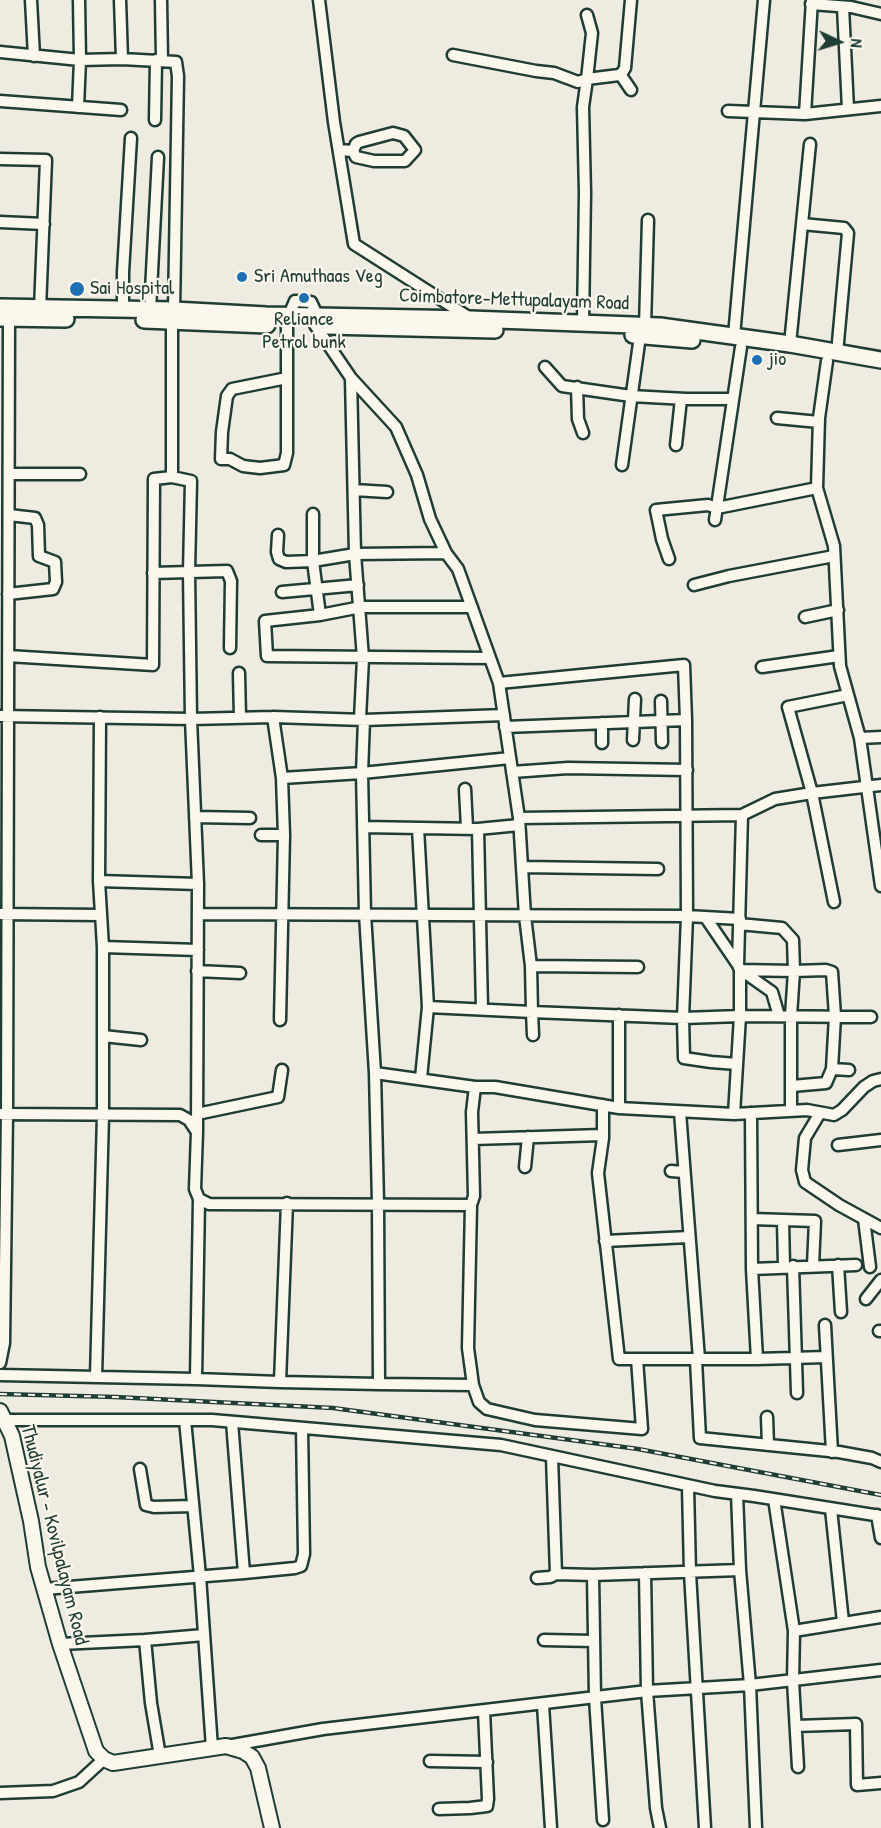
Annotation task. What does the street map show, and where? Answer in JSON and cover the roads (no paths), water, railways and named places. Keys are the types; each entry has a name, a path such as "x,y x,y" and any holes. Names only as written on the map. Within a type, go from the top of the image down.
{"highway":[{"path":"5,313 40,309 150,310 173,315"},
{"path":"5,313 173,315"},
{"name":"Coimbatore-Mettupalayam Road","path":"173,315 455,323 471,319 583,322 642,331"},
{"path":"455,323 642,331 737,341 832,357 881,360"},
{"path":"737,341 790,344 881,371"}],"main road":[{"name":"Thudiyalur - Kovilpalayam Road","path":"3,1415 14,1444 31,1521 38,1568 60,1644 96,1751 104,1759"},
{"path":"104,1759 113,1763 226,1746 243,1751 252,1757 258,1768 272,1828"}],"street":[{"path":"31,0 34,56"},
{"path":"78,107 79,0"},
{"path":"120,0 122,58"},
{"path":"155,120 161,0"},
{"path":"319,0 354,244 471,319"},
{"path":"453,54 554,73 578,82 620,74 625,68 631,0"},
{"path":"715,520 733,399 753,113 764,0"},
{"path":"805,114 812,2 881,14"},
{"path":"843,7 848,109"},
{"path":"583,322 585,226 583,108 592,33 587,15"},
{"path":"0,52 80,60 122,58 176,62 178,76 172,477"},
{"path":"620,74 631,90"},
{"path":"0,101 121,110"},
{"path":"728,111 805,114 881,106"},
{"path":"393,133 404,136 415,150 405,161 374,161 356,157 353,151 359,142 393,133"},
{"path":"123,310 131,138"},
{"path":"790,344 810,144"},
{"path":"339,150 353,151"},
{"path":"150,310 158,157"},
{"path":"0,159 46,160 40,309"},
{"path":"622,465 642,331 648,220"},
{"path":"0,222 44,224"},
{"path":"802,224 844,228 848,233 832,357 819,422 818,488 834,546 840,666 860,738 881,886"},
{"path":"287,378 232,389 227,396 220,459 230,459 248,467 284,465 287,453 288,320 295,301 311,302 316,320 351,378 396,427 417,475 430,519 446,553 458,569 499,683 519,822 525,916 531,966 533,1035"},
{"path":"0,1363 4,1343 4,717 8,656 4,627 8,594 4,564 9,474 5,313"},
{"path":"545,367 562,386 631,396 733,399"},
{"path":"351,378 356,554 363,658 362,773 365,914 375,1073 379,1384"},
{"path":"577,387 578,419 583,433"},
{"path":"676,445 681,399"},
{"path":"777,418 819,422"},
{"path":"9,474 80,474"},
{"path":"8,656 153,665 154,479 172,477 191,481 189,572 191,719 198,884 195,1189 199,1199 196,1379"},
{"path":"669,558 652,509 708,505 717,508 818,488"},
{"path":"354,490 387,492"},
{"path":"6,510 35,518 38,525 39,556 55,562 56,582 53,589 8,594"},
{"path":"313,514 313,561 320,615"},
{"path":"278,535 279,559 286,562 313,561 356,554 446,553"},
{"path":"694,585 756,570 834,556"},
{"path":"153,573 227,572 231,581 230,648"},
{"path":"282,592 358,585"},
{"path":"472,607 361,608 265,621 267,656 490,658"},
{"path":"805,617 838,610"},
{"path":"762,668 839,656"},
{"path":"499,683 684,665 687,770 684,1058 737,1064"},
{"path":"239,673 240,718"},
{"path":"834,902 812,793 788,707 848,695"},
{"path":"633,740 635,699"},
{"path":"661,701 662,742"},
{"path":"4,717 191,719 273,717 602,723 686,720"},
{"path":"96,1377 103,1115 103,947 99,881 100,717"},
{"path":"273,717 282,778 284,835 280,1020"},
{"path":"602,723 602,743"},
{"path":"860,738 881,736"},
{"path":"282,778 362,773 510,758"},
{"path":"512,772 568,768 687,770"},
{"path":"363,826 478,829 519,822 742,815 775,799 881,785"},
{"path":"465,789 467,828"},
{"path":"734,1114 741,1016 739,967 742,815"},
{"path":"195,817 250,818"},
{"path":"418,828 428,1007 422,1078"},
{"path":"478,829 482,1009"},
{"path":"261,835 284,835"},
{"path":"523,867 658,869"},
{"path":"99,881 198,884"},
{"path":"4,914 101,915"},
{"path":"198,914 687,916 783,928 793,940 790,971 791,1111"},
{"path":"706,918 739,967 772,992 779,1017"},
{"path":"103,947 198,950"},
{"path":"531,966 638,967"},
{"path":"739,967 832,972 835,1016 832,1070 826,1083 792,1086"},
{"path":"197,971 240,974"},
{"path":"756,982 790,971"},
{"path":"428,1007 683,1018 871,1017"},
{"path":"619,1016 619,1108"},
{"path":"103,1036 141,1040"},
{"path":"197,1114 278,1097 282,1070"},
{"path":"832,1070 849,1070"},
{"path":"375,1073 476,1087 495,1087 619,1108 734,1114 807,1110 834,1115 842,1110 864,1087 881,1079"},
{"path":"476,1087 472,1112 474,1196 471,1205 468,1347 473,1385 479,1402 487,1409 535,1420 642,1429 637,1359"},
{"path":"603,1105 603,1135 598,1173 619,1359 826,1357"},
{"path":"680,1112 700,1438 832,1452 872,1458 881,1462"},
{"path":"751,1113 752,1269 756,1359"},
{"path":"820,1113 806,1138 802,1178 808,1186 881,1228"},
{"path":"3,1114 180,1116 189,1120 197,1132"},
{"path":"473,1139 603,1135"},
{"path":"525,1167 528,1137"},
{"path":"838,1145 881,1140"},
{"path":"671,1172 684,1172"},
{"path":"199,1199 209,1204 471,1205"},
{"path":"280,1382 287,1203"},
{"path":"752,1219 815,1221 813,1265"},
{"path":"864,1219 870,1267"},
{"path":"783,1220 796,1358 797,1393"},
{"path":"605,1241 689,1238"},
{"path":"838,1265 841,1312"},
{"path":"752,1269 856,1265"},
{"path":"866,1299 881,1280"},
{"path":"825,1325 831,1396 832,1452"},
{"path":"0,1375 473,1385"},
{"path":"3,1415 232,1422 501,1445 688,1486 879,1516 881,1538"},
{"path":"767,1417 768,1445"},
{"path":"185,1420 200,1576 212,1748"},
{"path":"232,1422 244,1573"},
{"path":"44,1589 244,1573 301,1566 304,1554 302,1428"},
{"path":"552,1457 556,1574"},
{"path":"140,1469 146,1505 154,1507 193,1506"},
{"path":"688,1486 690,1573 705,1828"},
{"path":"737,1494 740,1570 750,1685 756,1828"},
{"path":"774,1499 794,1631 793,1681 798,1767"},
{"path":"831,1509 843,1622"},
{"path":"537,1578 556,1574 690,1573 740,1570"},
{"path":"645,1573 647,1691 656,1808 660,1828"},
{"path":"593,1575 595,1698 603,1820"},
{"path":"794,1631 881,1617"},
{"path":"60,1644 204,1635"},
{"path":"145,1640 160,1756"},
{"path":"544,1640 594,1641"},
{"path":"226,1746 323,1729 647,1691 750,1685 881,1670"},
{"path":"543,1705 552,1828"},
{"path":"439,1809 486,1806 488,1799 484,1711"},
{"path":"796,1726 856,1724 857,1785 881,1783"},
{"path":"0,1793 53,1791 79,1782 104,1759"},
{"path":"430,1761 487,1761"}],"railway":[{"path":"0,1394 115,1397 333,1408 638,1449 881,1495"}],"place":[{"name":"Sri Amuthaas Veg","path":"242,277"},
{"name":"Sai Hospital","path":"77,289"},
{"name":"Reliance Petrol bunk","path":"304,298"},
{"name":"jio","path":"757,360"}]}
